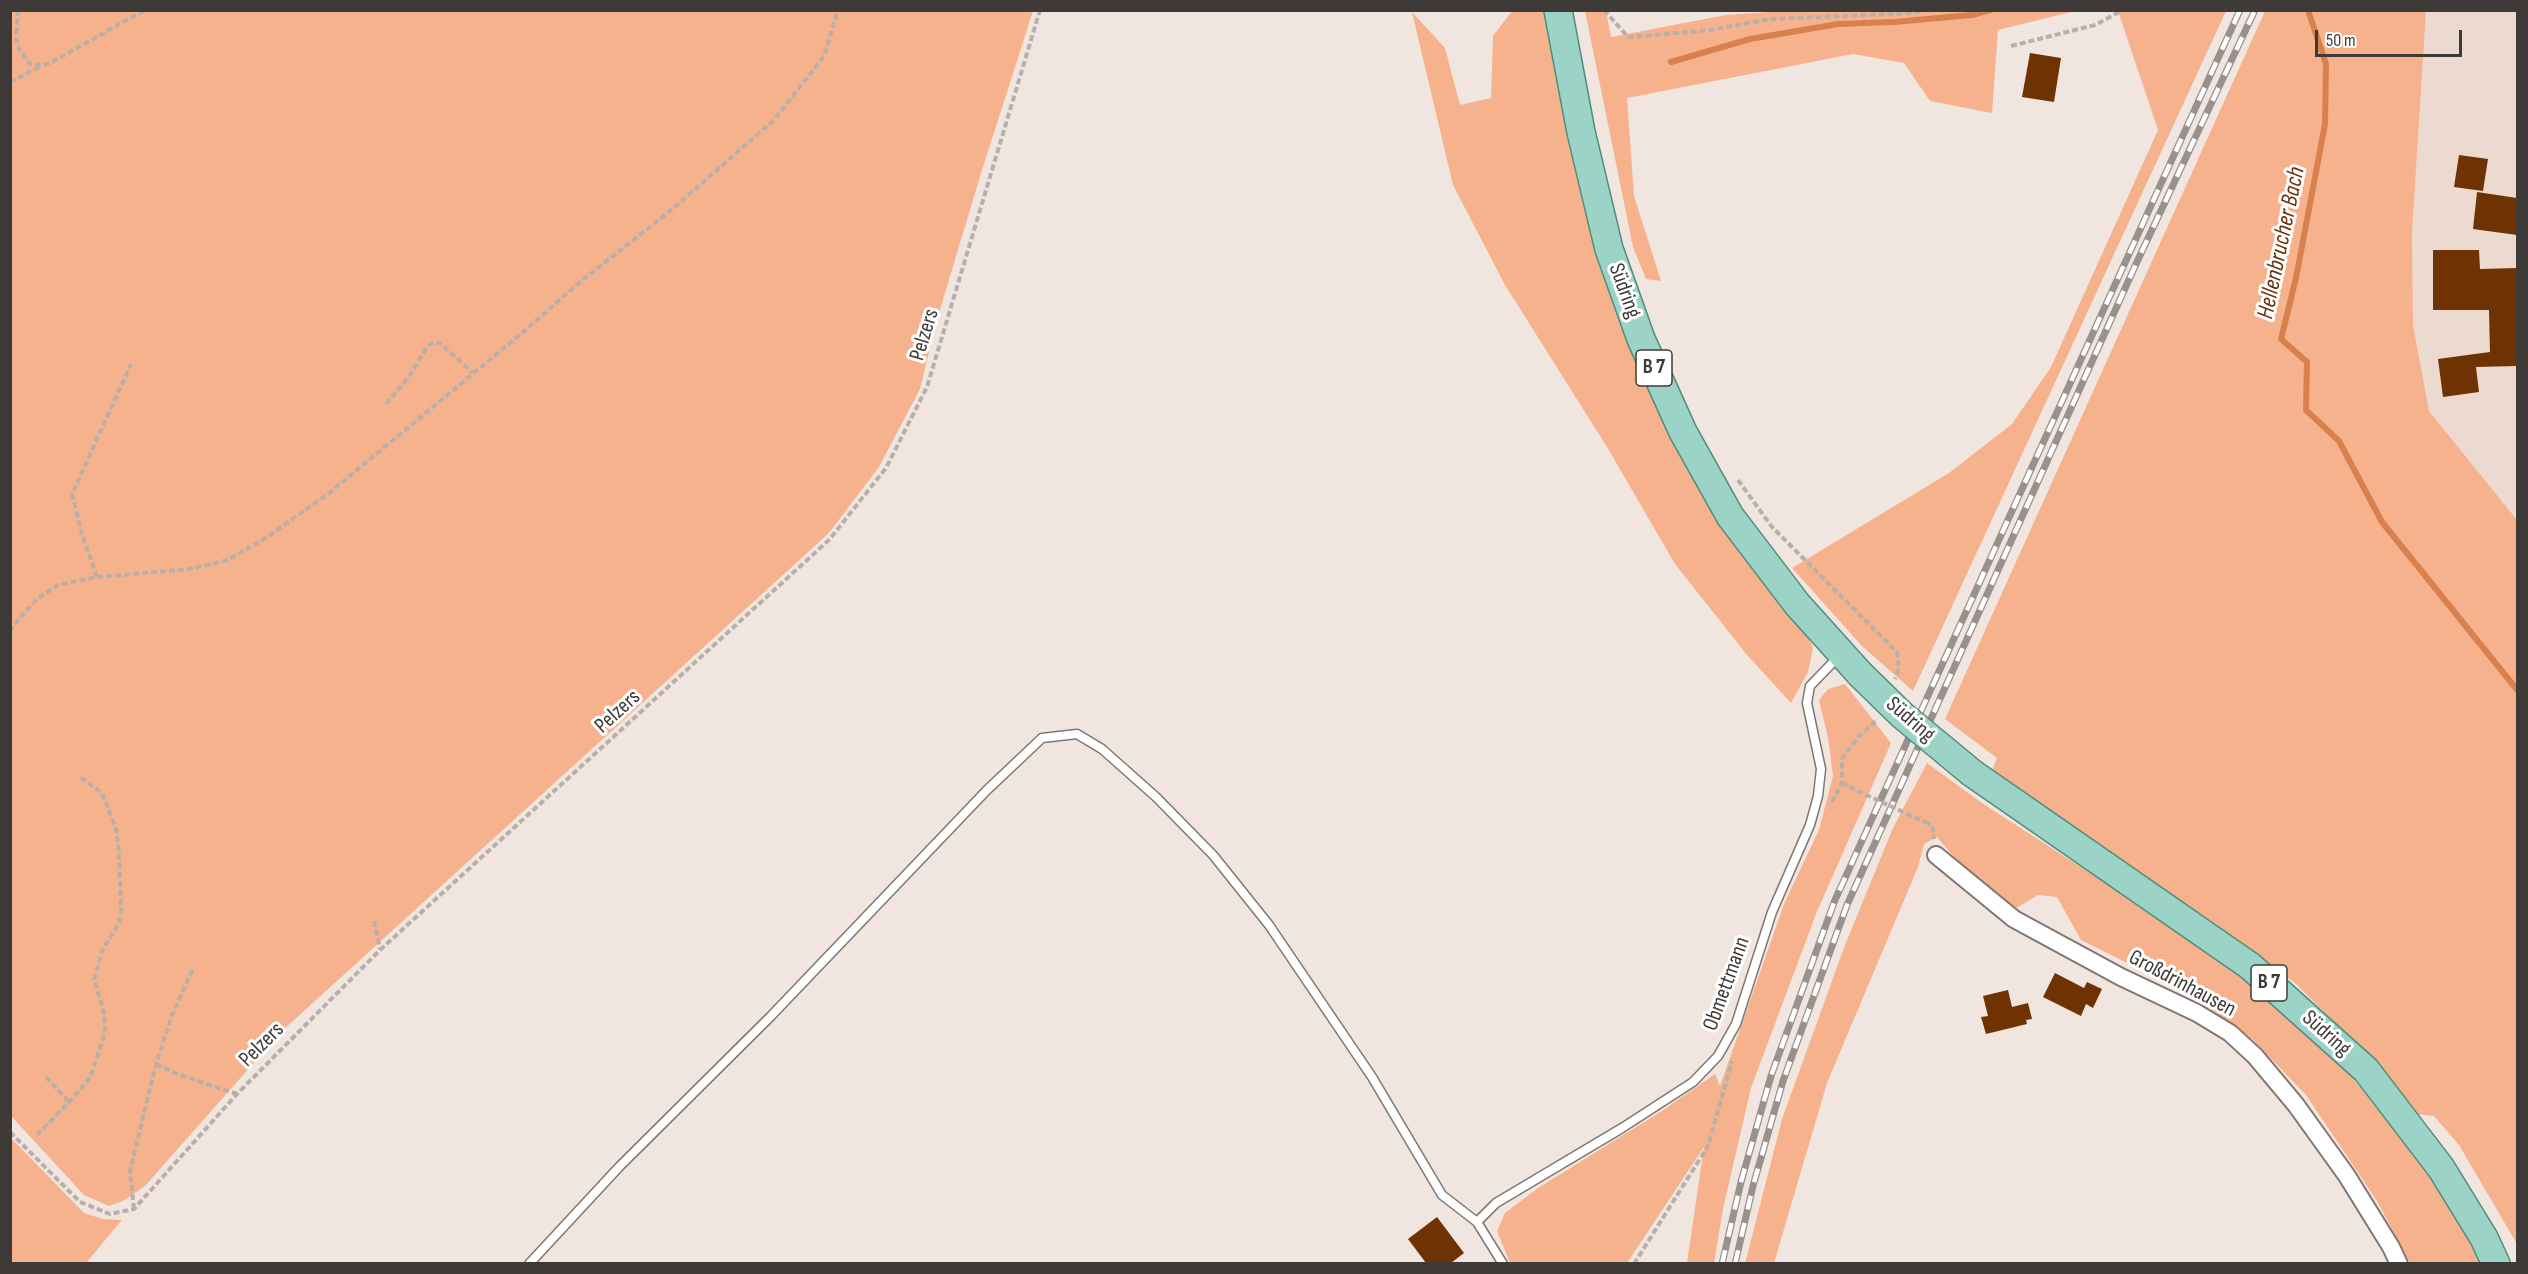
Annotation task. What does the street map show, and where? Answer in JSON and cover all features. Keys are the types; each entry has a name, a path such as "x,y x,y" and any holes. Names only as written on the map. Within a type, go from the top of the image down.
{"main road":[{"name":"Südring","path":"1558,10 1581,132 1609,249 1641,339 1683,432 1730,516 1797,604 1841,654 1902,715 1972,773 2250,966 2366,1070 2441,1168 2484,1238 2496,1263"}],"street":[{"name":"Großdrinhausen","path":"1936,855 2014,920 2121,977 2198,1013 2238,1041 2255,1056 2296,1105 2347,1176 2399,1263"}],"lane":[{"name":"Obmettmann","path":"1477,1222 1496,1203 1622,1128 1693,1082 1718,1056 1736,1024 1772,912 1810,825 1818,795 1821,769 1807,703 1810,686 1841,654"},
{"path":"529,1263 619,1167 771,1016 987,790 1042,738 1077,734 1102,749 1156,797 1213,855 1269,925 1365,1068 1442,1196 1477,1222 1503,1263"}],"path":[{"path":"18,10 16,38 20,51 30,64 42,66"},
{"path":"10,82 50,63 145,10"},
{"path":"10,632 37,599 58,585 98,577 190,569 228,560 264,539 328,494 580,282 669,212 774,120 824,56 838,10"},
{"name":"Pelzers","path":"134,1209 237,1095 380,950 829,540 886,468 927,387 1040,10"},
{"path":"1604,10 1628,37 1710,30 1771,19 1914,13 1923,10"},
{"path":"2011,46 2095,25 2123,10"},
{"path":"386,404 408,378 427,347 432,343 440,343 474,373"},
{"path":"98,577 82,534 72,494 131,364"},
{"path":"1737,479 1772,527 1897,652 1899,668 1892,688"},
{"path":"1879,716 1875,725 1858,737 1842,759 1842,783 1925,822"},
{"path":"37,1135 90,1078 105,1033 104,1012 94,979 102,951 119,923 121,911 116,829 102,793 80,777"},
{"path":"374,921 380,950"},
{"path":"10,1132 80,1202 110,1214 134,1209 130,1172 156,1064 172,1015 194,967"},
{"path":"1634,1263 1708,1146 1733,1058 1736,1024"},
{"path":"156,1064 177,1074 237,1095"},
{"path":"46,1077 69,1102"}],"shaded area":[{"path":"10,11 1033,11 936,323 920,389 879,467 829,533 282,1031 145,1186 123,1201 109,1206 84,1195 11,1116"},
{"path":"1512,11 1547,11 1596,248 1790,614 1808,636 1813,648 1808,672 1791,703 1747,655 1675,564 1607,447 1505,285 1453,185 1412,12 1445,48 1460,105 1491,98 1493,36"},
{"path":"1585,11 1606,11 1611,37 1726,15 1783,11 2075,11 1998,30 1992,113 1930,101 1904,63 1853,54 1627,98 1634,196 1661,281 1646,279 1633,247"},
{"path":"2118,11 2226,11 1913,691 1862,646 1792,568 1949,473 2012,424 2051,367 2158,130"},
{"path":"2265,11 2426,11 2412,233 2413,325 2429,411 2517,520 2517,1244 2459,1145 2434,1116 2416,1114 2365,1053 2295,983 2216,924 2080,834 1992,771 1997,758 1945,719"},
{"path":"2426,11 2517,11 2517,520 2429,411 2413,325 2412,233"},
{"path":"1845,684 1891,743 1816,914 1751,1088 1723,1209 1714,1263 1687,1263 1704,1147 1627,1263 1510,1263 1497,1231 1505,1213 1538,1188 1662,1111 1715,1074 1720,1086 1784,904 1819,830 1833,776 1828,738 1819,700 1828,689"},
{"path":"1927,763 1982,803 2226,961 2341,1064 2432,1173 2487,1263 2410,1263 2377,1201 2306,1095 2253,1040 2192,995 2081,940 2057,897 2038,895 2013,910 1964,869 1937,837 1924,844 1918,867 1827,1083 1774,1263 1745,1264 1782,1119 1845,945 1893,828"},
{"path":"11,1138 84,1213 103,1219 122,1220 86,1263 11,1263"}],"building":[{"path":"2030,53 2061,58 2054,102 2022,97"},
{"path":"2459,155 2488,159 2483,191 2454,187"},
{"path":"2477,192 2517,198 2517,235 2473,229"},
{"path":"2433,250 2479,250 2480,269 2517,268 2517,366 2476,367 2479,392 2443,397 2438,359 2490,352 2489,310 2433,310"},
{"path":"2055,973 2084,988 2087,982 2102,989 2093,1008 2086,1004 2081,1016 2043,997"},
{"path":"2008,990 2012,1007 2028,1003 2032,1019 2026,1020 2027,1024 1986,1034 1981,1017 1988,1016 1983,996"},
{"path":"1437,1217 1464,1253 1451,1263 1426,1263 1408,1239"}],"waterway":[{"path":"1671,62 1750,39 1838,24 1972,15 1990,10"},
{"name":"Hellenbrucher Bach","path":"2308,10 2326,64 2325,124 2296,278 2281,339 2307,362 2306,410 2339,441 2382,522 2518,691"}],"railway":[{"path":"1722,1264 1741,1182 1771,1076 1835,900 2240,10"},
{"path":"1735,1264 1753,1186 1783,1081 1847,905 2136,264 2255,10"}]}
